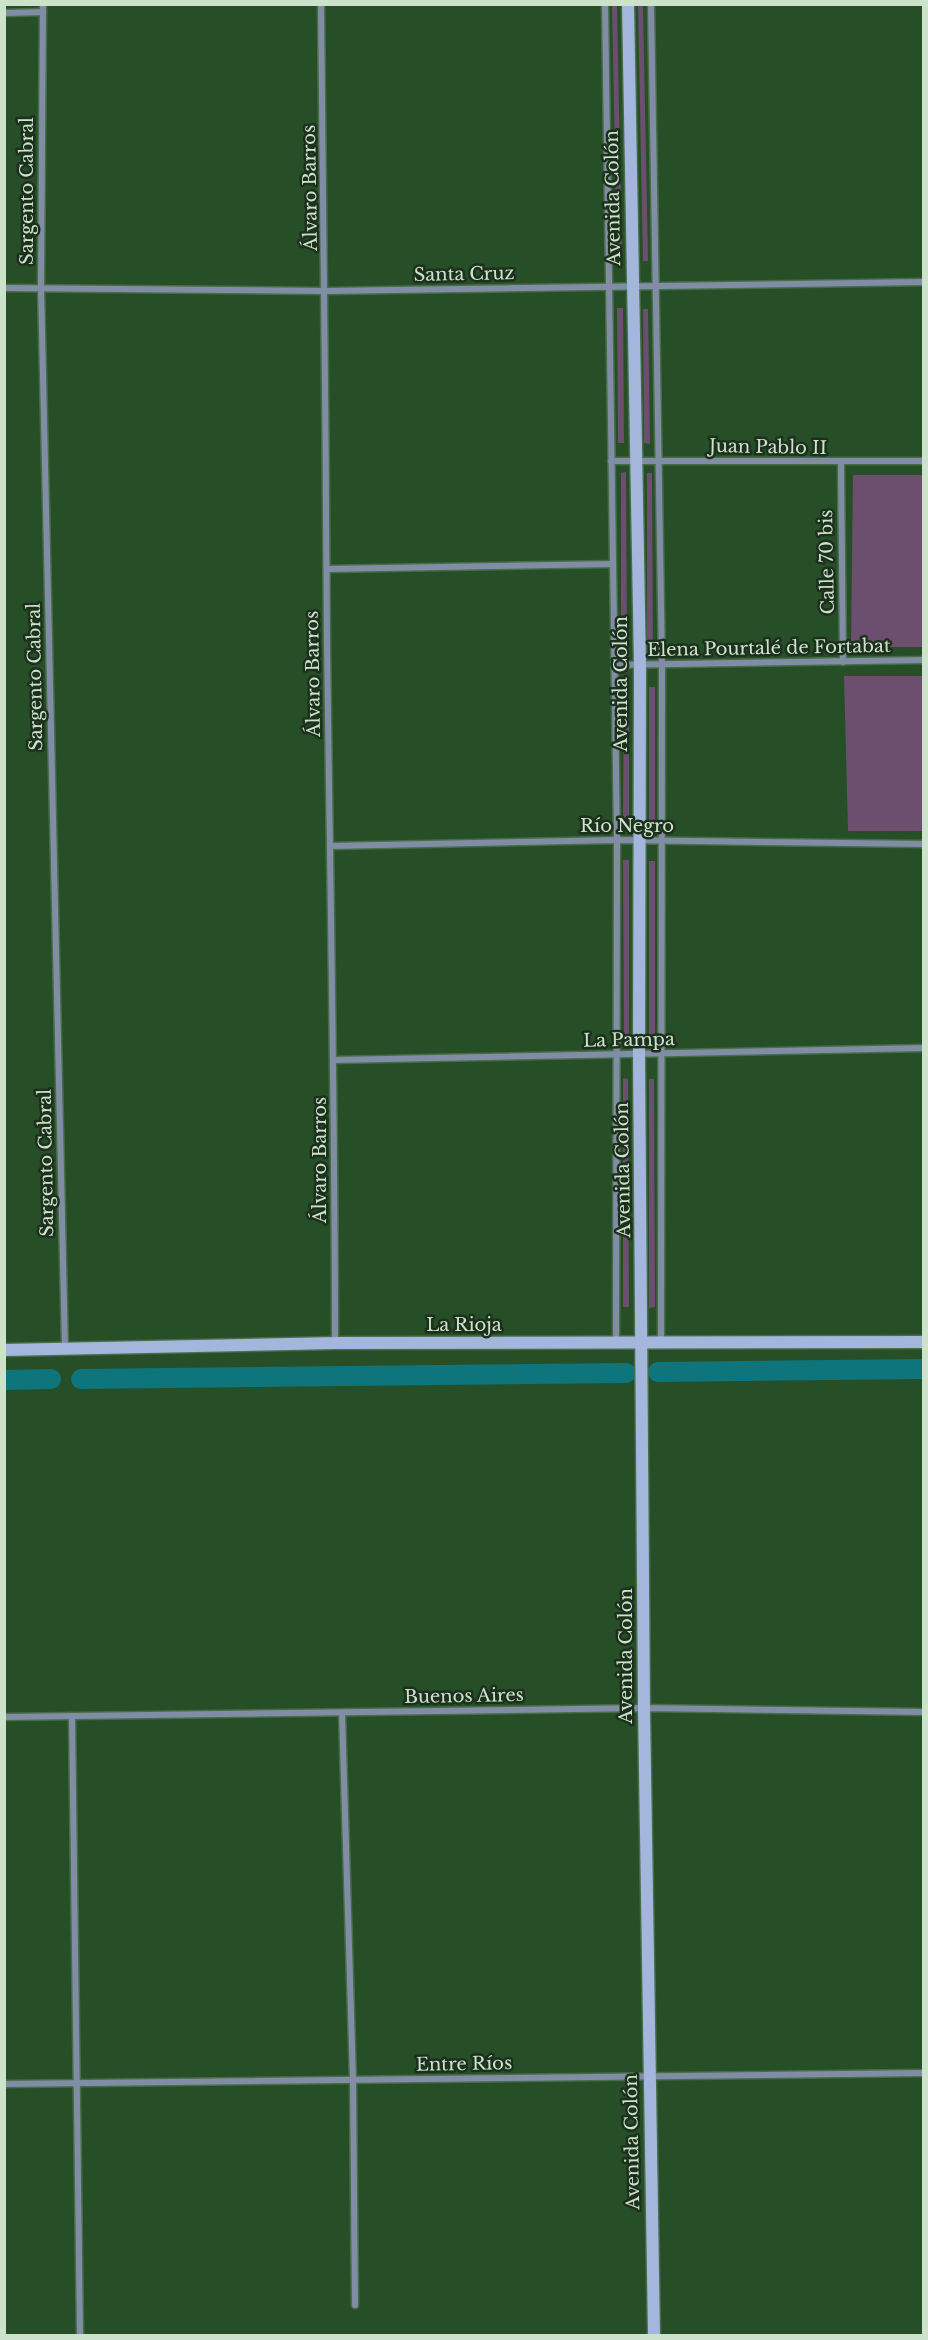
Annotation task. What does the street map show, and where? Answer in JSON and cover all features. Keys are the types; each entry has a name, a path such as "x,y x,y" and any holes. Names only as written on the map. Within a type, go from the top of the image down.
{"main road":[{"name":"Avenida Colón","path":"628,4 640,666 639,1056 644,1708 654,2336"},
{"name":"La Rioja","path":"4,1350 335,1343 924,1342"}],"street":[{"name":"Álvaro Barros","path":"321,4 327,291 327,569 334,1060 335,1343"},
{"name":"Avenida Colón","path":"605,4 617,840 616,1342"},
{"name":"Avenida Colón","path":"651,4 662,665 661,1342"},
{"path":"4,13 43,8"},
{"name":"Sargento Cabral","path":"43,8 41,287 65,1349"},
{"name":"Santa Cruz","path":"4,288 327,291 924,282"},
{"name":"Juan Pablo II","path":"611,461 841,463 924,461"},
{"name":"Calle 70 bis","path":"841,463 843,662"},
{"path":"327,569 613,564"},
{"name":"Elena Pourtalé de Fortabat","path":"615,665 924,660"},
{"name":"Río Negro","path":"330,846 617,840 924,844"},
{"name":"La Pampa","path":"334,1060 639,1056 924,1048"},
{"name":"Buenos Aires","path":"4,1717 644,1708 924,1712"},
{"path":"342,1713 353,2080 356,2304"},
{"path":"72,1716 80,2336"},
{"name":"Entre Ríos","path":"4,2084 924,2073"}],"shaded area":[{"path":"612,5 617,5 622,261 617,260"},
{"path":"638,5 643,5 648,261 643,261"},
{"path":"617,308 623,308 624,443 618,443"},
{"path":"643,309 648,309 650,444 644,443"},
{"path":"626,472 627,654 621,654 621,473"},
{"path":"647,473 652,473 653,654 647,655"},
{"path":"853,475 923,475 923,647 851,647"},
{"path":"844,676 922,676 923,831 848,831"},
{"path":"624,686 629,686 629,821 623,821"},
{"path":"649,687 655,687 655,822 649,822"},
{"path":"623,860 629,860 629,1041 624,1041"},
{"path":"649,861 655,861 655,1042 649,1042"},
{"path":"623,1078 628,1079 629,1307 623,1307"},
{"path":"649,1079 654,1079 655,1307 649,1308"}],"waterway":[{"path":"658,1372 924,1369"},
{"path":"81,1379 626,1373"},
{"path":"4,1380 51,1379"}]}
